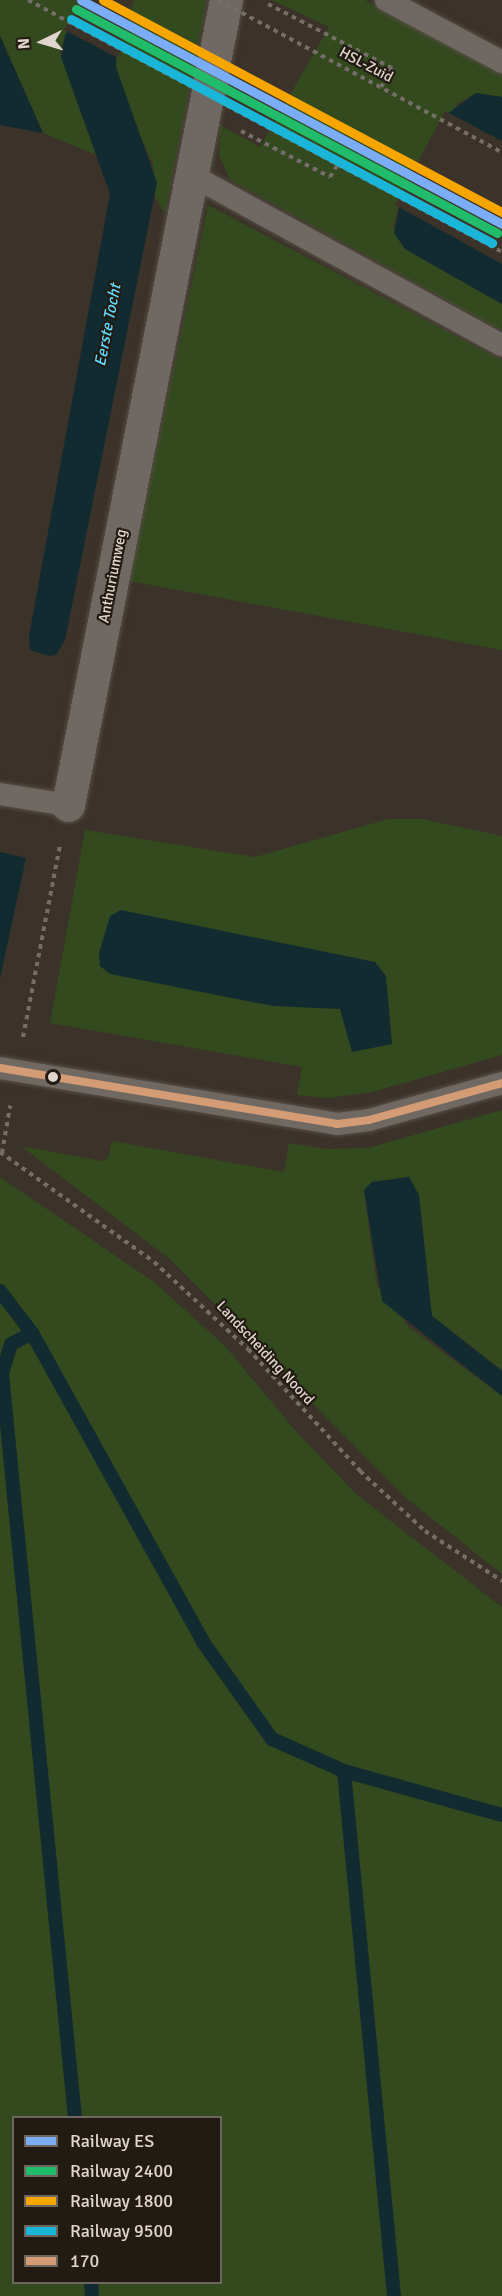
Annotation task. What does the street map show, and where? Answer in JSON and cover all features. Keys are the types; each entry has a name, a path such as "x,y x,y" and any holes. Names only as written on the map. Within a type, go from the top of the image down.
{"street":[{"name":"Anthuriumweg","path":"68,805 226,0"}],"lane":[{"path":"386,0 502,62"},
{"path":"191,175 502,345"},
{"path":"0,794 68,805"},
{"path":"8,1069 337,1124 369,1120 502,1083"}],"path":[{"path":"28,0 502,252"},
{"name":"HSL-Zuid","path":"218,0 502,152"},
{"path":"259,0 392,68 381,87"},
{"path":"251,137 330,177 338,164"},
{"path":"1,1152 8,1069 68,805"},
{"name":"Landscheiding Noord","path":"1,1152 154,1262 248,1349 360,1471 409,1516 502,1581"}],"green space":[{"path":"0,0 86,0 60,49 61,57 101,157 43,133 0,36"},
{"path":"131,0 207,0 165,214 155,197 153,164 129,112 114,60"},
{"path":"272,0 365,0 502,73 502,97 476,93 457,104 403,191 393,226 405,249 502,304 502,331 230,180 219,155 220,125 260,147 329,27"},
{"path":"208,205 502,360 502,650 129,581"},
{"path":"388,819 422,819 502,836 502,1055 372,1092 329,1098 297,1095 302,1067 50,1023 85,830 255,857"},
{"path":"502,1110 502,1370 432,1316 409,1177 372,1182 364,1190 377,1286 409,1327 502,1396 502,1574 406,1498 172,1261 21,1146 102,1161 108,1158 112,1141 284,1172 289,1143 326,1149 368,1148"},
{"path":"0,1177 154,1282 225,1346 295,1430 356,1494 502,1607 502,2296 0,2296"}],"water":[{"name":"Eerste Tocht","path":"86,0 117,39 116,67 157,183 65,640 56,655 49,656 30,650 29,636 110,194 61,57 65,35"},
{"path":"0,36 43,133 0,125"},
{"path":"476,93 502,97 502,304 405,249 394,233 403,191 447,114"},
{"path":"0,852 26,858 0,978"},
{"path":"121,910 375,962 386,976 392,1044 352,1052 340,1009 273,1006 110,974 100,966 99,953 110,916"},
{"path":"409,1177 419,1195 432,1316 502,1371 502,1396 382,1301 364,1190 372,1182"}],"pier":[{"path":"82,0 134,0 118,58 64,30"},
{"path":"445,111 502,141 502,264 395,205"}],"waterway":[{"path":"0,1291 32,1333 203,1642 272,1739 344,1771 502,1815"},
{"path":"32,1333 11,1344 2,1374 75,2116"},
{"path":"344,1771 394,2296"},
{"path":"91,2284 92,2296"}],"rail line":[{"name":"ES","path":"81,0 502,224"},
{"name":"1800","path":"103,0 502,212"},
{"name":"2400","path":"76,9 497,233"},
{"name":"9500","path":"71,19 492,243"}],"transit line":[{"name":"170","path":"0,1068 337,1124 369,1120 502,1083"}]}
